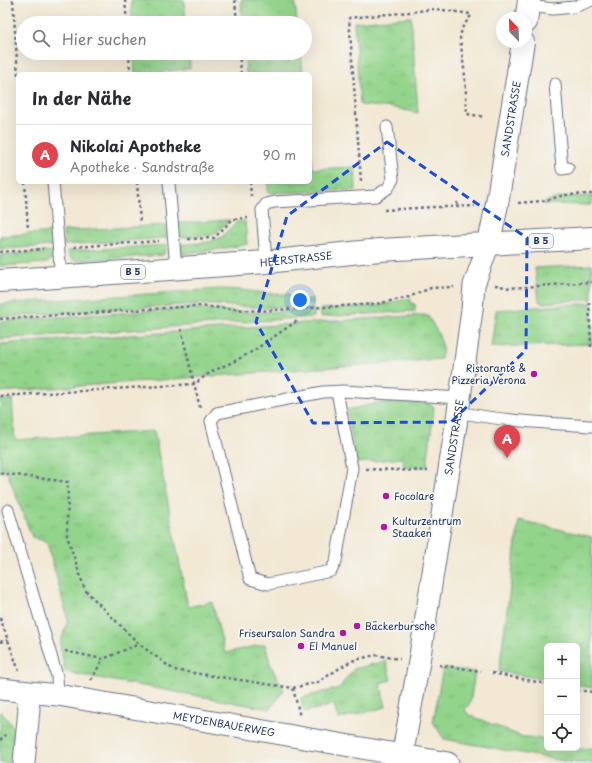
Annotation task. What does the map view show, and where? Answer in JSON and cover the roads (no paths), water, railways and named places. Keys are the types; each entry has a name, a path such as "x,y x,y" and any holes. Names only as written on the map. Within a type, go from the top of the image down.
{"main road":[{"name":"SANDSTRASSE","path":"489,243 497,204 522,48"},
{"name":"HEERSTRASSE","path":"0,281 266,262 380,250 592,238"}],"street":[{"name":"SANDSTRASSE","path":"402,759 459,405 474,285 489,243"},
{"name":"MEYDENBAUERWEG","path":"0,689 58,695 360,748 402,759 448,763"},
{"path":"24,763 29,709 27,692"}],"lane":[{"path":"528,9 574,7 592,0"},
{"path":"555,84 562,169 568,168"},
{"path":"266,262 262,210 266,204 276,202 376,196 388,188 392,179 387,127"},
{"path":"53,184 61,277"},
{"path":"168,184 176,269"},
{"path":"337,392 352,468 336,561 331,571 268,584 250,579 211,421 217,413 324,392 337,392 459,405 476,416 592,426"},
{"path":"8,510 57,676 58,695"}],"place":[{"name":"Ristorante & Pizzeria Verona","path":"534,374"},
{"name":"Nikolai Apotheke","path":"507,458"},
{"name":"Focolare","path":"386,496"},
{"name":"Kulturzentrum Staaken","path":"384,527"},
{"name":"Bäckerbursche","path":"357,626"},
{"name":"Friseursalon Sandra","path":"343,633"},
{"name":"El Manuel","path":"301,646"}]}
